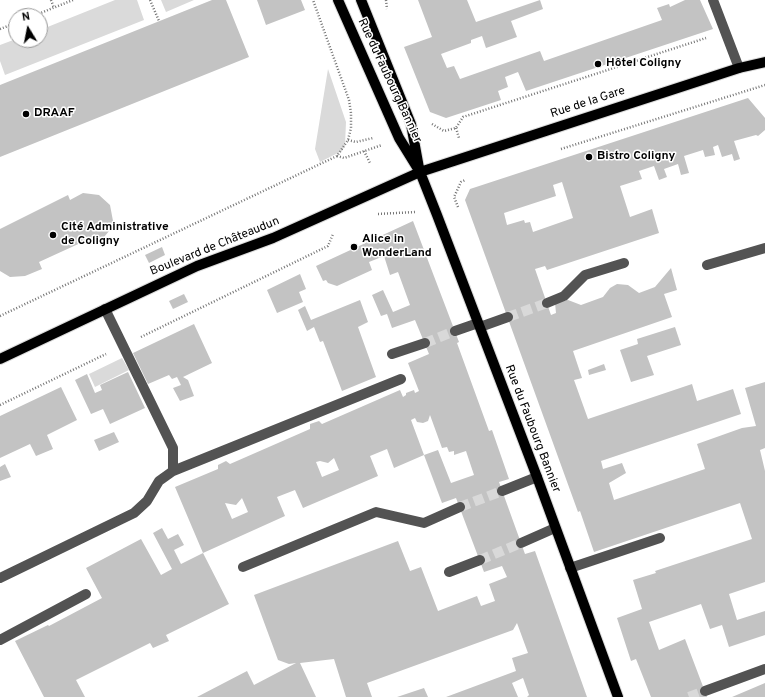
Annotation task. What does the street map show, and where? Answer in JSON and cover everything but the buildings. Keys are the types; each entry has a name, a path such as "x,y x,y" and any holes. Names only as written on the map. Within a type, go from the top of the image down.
{"main road":[{"name":"Rue du Faubourg Bannier","path":"338,0 399,138 420,172"},
{"name":"Rue du Faubourg Bannier","path":"360,0 411,124 420,172 537,477 618,697"},
{"name":"Rue de la Gare","path":"420,172 739,68 765,62"},
{"name":"Boulevard de Châteaudun","path":"0,359 197,266 273,238 420,172"}],"lane":[{"path":"713,0 739,68"},
{"path":"707,265 765,248"},
{"path":"547,303 564,296 585,275 624,263"},
{"path":"105,309 172,448 173,471"},
{"path":"455,331 508,317"},
{"path":"392,354 425,343"},
{"path":"0,578 134,513 147,501 159,481 173,471 401,379"},
{"path":"502,491 537,477"},
{"path":"243,567 376,512 424,523 460,507"},
{"path":"521,543 555,528"},
{"path":"570,568 660,538"},
{"path":"449,572 480,560"},
{"path":"0,640 86,594"},
{"path":"705,691 765,669"}],"path":[{"path":"51,0 54,8"},
{"path":"48,10 73,0"},
{"path":"150,0 159,21"},
{"path":"0,316 337,156 348,140 351,128 349,100 314,0"},
{"path":"444,130 456,128 463,117 726,32"},
{"path":"555,151 765,85"},
{"path":"348,140 356,142 373,138"},
{"path":"337,156 344,158 374,148"},
{"path":"364,151 370,163"},
{"path":"458,207 454,197 461,182 467,179"},
{"path":"371,217 378,214 416,212"},
{"path":"0,404 306,258 328,246 332,234 339,232"}],"shaded area":[{"path":"115,0 137,0 144,20 5,75 0,61 0,45 8,42 8,48 48,48 48,27"},
{"path":"161,0 194,0 166,12"},
{"path":"328,69 346,122 345,145 342,151 320,162 315,149"},
{"path":"122,358 129,370 95,387 89,374"}],"tunnel":[{"path":"508,317 547,303"},
{"path":"425,343 455,331"},
{"path":"460,507 502,491"},
{"path":"480,560 521,543"},
{"path":"689,697 705,691"}],"place":[{"name":"Hôtel Coligny","path":"598,64"},
{"name":"DRAAF","path":"26,114"},
{"name":"Bistro Coligny","path":"589,157"},
{"name":"Cité Administrative de Coligny","path":"53,235"},
{"name":"Alice in WonderLand","path":"354,247"}]}
